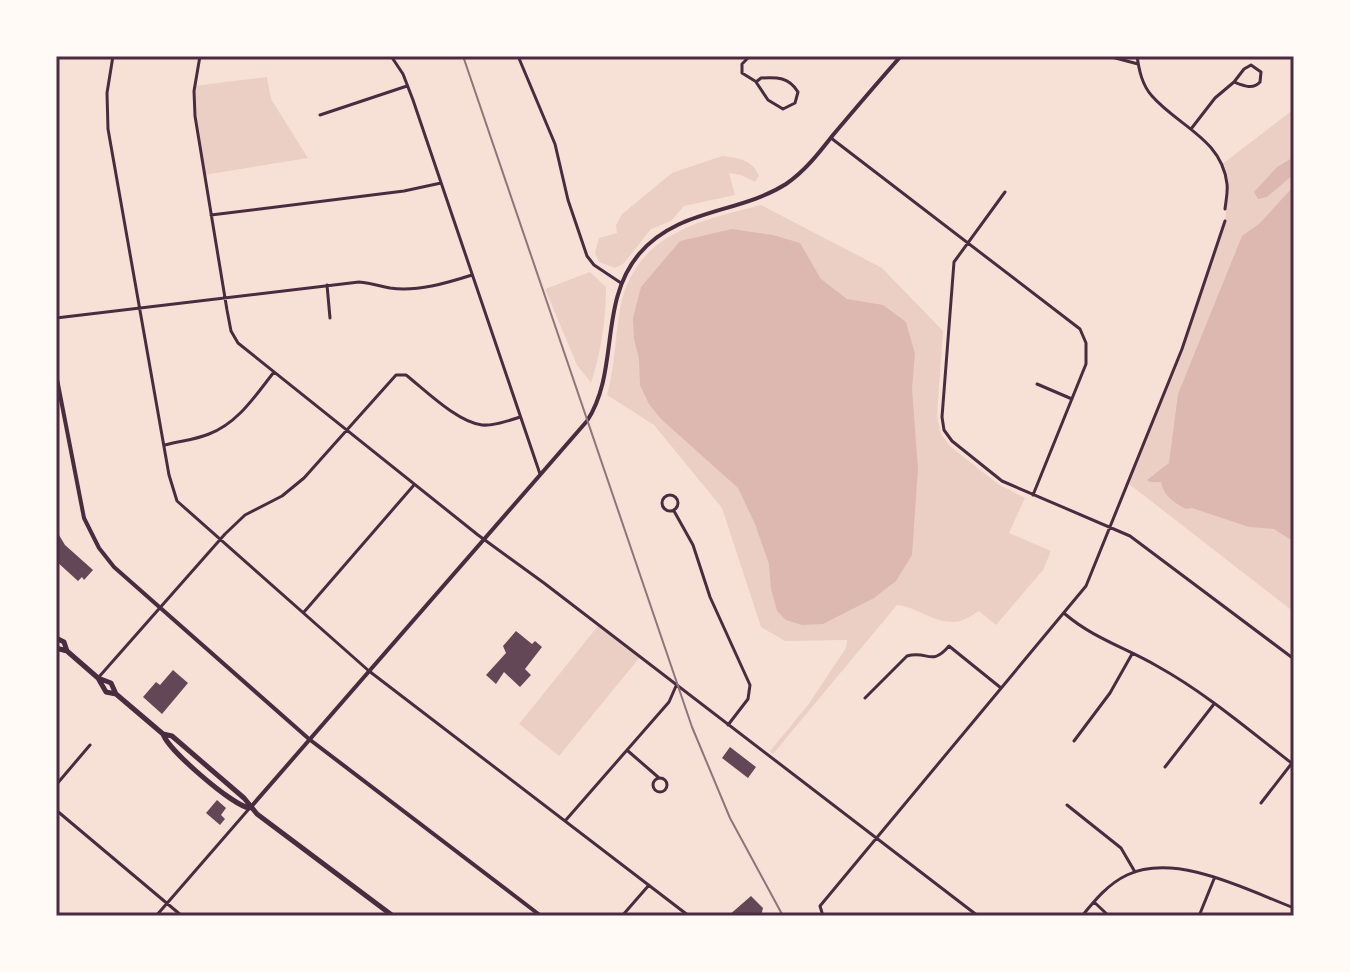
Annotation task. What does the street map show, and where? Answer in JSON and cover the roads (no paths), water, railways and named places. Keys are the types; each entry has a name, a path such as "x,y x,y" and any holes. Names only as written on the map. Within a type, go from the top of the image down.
{"main road":[{"path":"250,808 587,421 598,402 605,374 614,303 621,283 638,255 668,230 688,219 762,197 784,185 808,165 901,56"},
{"path":"56,374 84,518 99,548 114,567 309,739 541,916"},
{"path":"56,638 64,643 67,651"},
{"path":"56,648 67,651 98,678 111,683 116,694 163,734 168,745 228,797 242,807 250,808 393,916"}],"street":[{"path":"113,56 107,93 108,129 169,475 177,501 369,671 689,916"},
{"path":"200,56 195,76 194,104 231,331 238,343 414,485 978,916"},
{"path":"391,56 407,86 541,475"},
{"path":"518,56 555,144 568,200 587,256 594,265 621,283"},
{"path":"750,56 742,64 742,73 756,82 768,100 787,108 797,100 796,88 787,80 776,77 761,78 756,82"},
{"path":"1108,56 1138,64"},
{"path":"1137,56 1141,78 1150,95 1214,150 1228,191 1225,209"},
{"path":"1191,129 1215,98 1248,66 1256,67 1261,72 1257,86 1247,87 1234,82"},
{"path":"320,115 407,86"},
{"path":"831,138 1080,329 1086,343 1086,357 1033,495"},
{"path":"211,215 404,191 441,183"},
{"path":"1005,192 954,262 942,417 944,430 952,441 1002,481 1112,526 1140,542 1294,659"},
{"path":"823,916 820,906 1086,586 1182,349 1225,221"},
{"path":"56,318 359,282 414,288 439,285 472,275"},
{"path":"327,285 330,318"},
{"path":"164,445 209,434 229,423 247,407 274,372"},
{"path":"98,678 220,540 245,515 291,490 396,375 406,375 459,416 480,424 520,417"},
{"path":"1037,384 1072,399"},
{"path":"303,613 414,485"},
{"path":"674,511 668,511 662,504 666,495 673,495 677,501 674,511 693,545 710,597 750,685 748,699 728,725"},
{"path":"1065,614 1093,635 1157,666 1214,704 1293,764 1261,803"},
{"path":"865,698 907,656 940,657 949,646 1001,688"},
{"path":"1074,741 1110,693 1132,654"},
{"path":"565,821 669,702 676,686"},
{"path":"1165,767 1214,704"},
{"path":"56,785 90,745"},
{"path":"628,751 658,778"},
{"path":"1067,805 1121,848 1135,872"},
{"path":"156,916 250,808"},
{"path":"56,810 182,916"},
{"path":"1082,916 1104,890 1135,872 1150,868 1188,869 1294,908"},
{"path":"1199,916 1214,879"},
{"path":"622,916 649,885"},
{"path":"1094,902 1109,916"}],"railway":[{"path":"463,56 692,727 730,818 783,916"}]}
